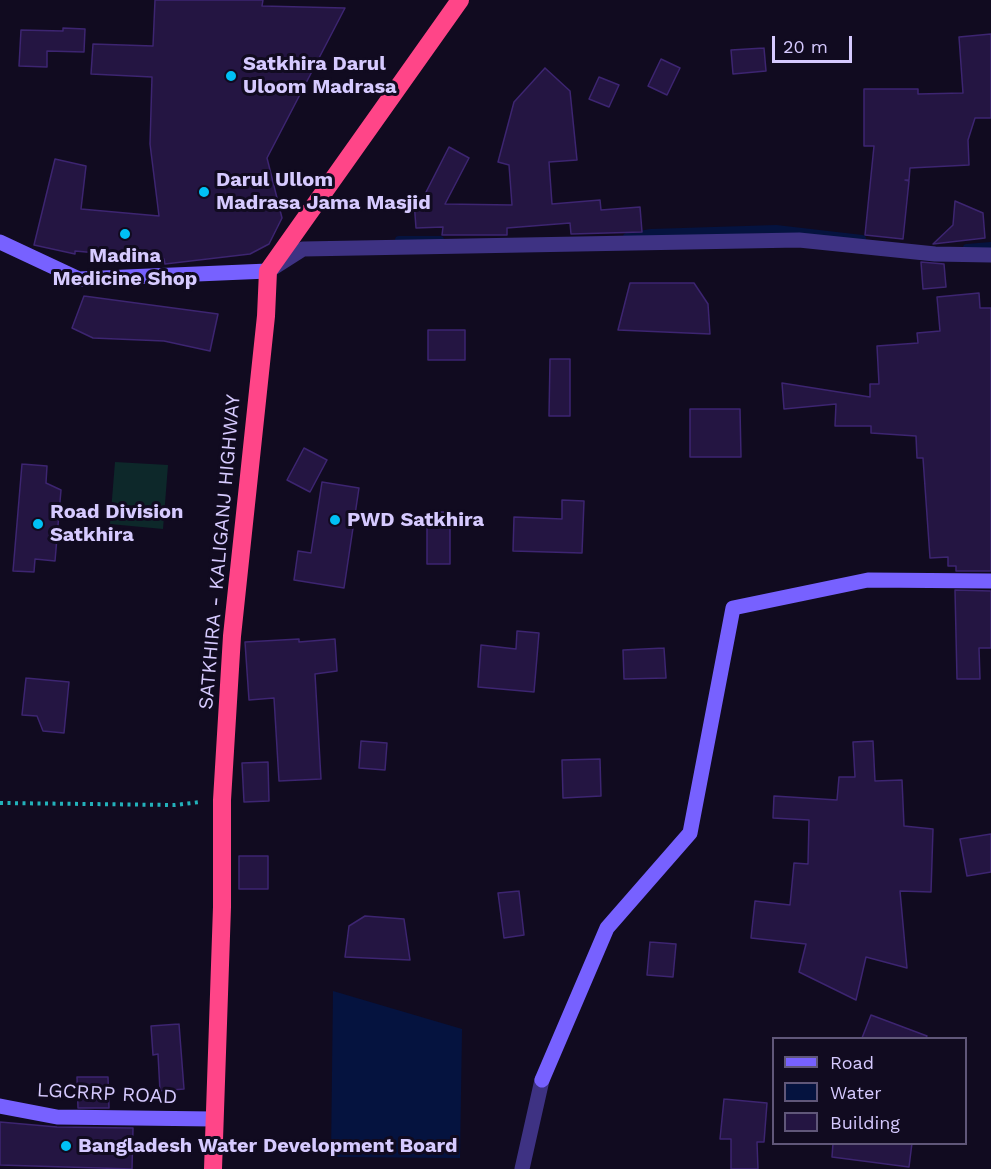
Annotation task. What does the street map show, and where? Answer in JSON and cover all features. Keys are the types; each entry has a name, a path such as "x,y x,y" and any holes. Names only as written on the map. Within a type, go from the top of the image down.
{"highway":[{"path":"268,272 460,0"},
{"name":"SATKHIRA - KALIGANJ HIGHWAY","path":"213,1169 222,908 222,801 231,636 266,316 268,272"}],"street":[{"path":"0,242 79,279 268,272 303,249 799,240 934,254 991,255"},
{"path":"522,1169 542,1080 607,928 690,833 733,608 868,580 991,581"},
{"name":"LGCRRP ROAD","path":"0,1106 57,1117 213,1119"}],"path":[{"path":"0,803 175,805 222,801"}],"green space":[{"path":"115,462 168,465 163,529 110,524"}],"water":[{"path":"333,991 462,1029 460,1158 331,1157"}],"building":[{"name":"Satkhira Darul Uloom Madrasa","path":"155,0 263,0 262,6 345,8 267,158 282,218 269,244 250,254 165,264 164,259 75,251 75,254 34,245 55,159 86,166 81,209 159,216 150,144 152,77 91,74 93,44 153,46"},
{"path":"63,28 85,29 84,52 47,51 47,67 19,66 21,30 63,31"},
{"path":"991,34 991,118 975,118 968,140 969,165 910,168 909,180 905,180 909,181 903,239 865,235 874,146 864,146 864,89 918,89 918,94 963,93 959,37"},
{"path":"764,48 766,71 733,74 731,50"},
{"path":"661,59 680,68 667,95 648,86"},
{"path":"545,68 570,91 577,160 549,162 552,204 600,200 601,210 640,207 642,232 571,234 570,223 507,228 507,235 442,235 443,227 416,228 414,201 422,200 449,147 469,158 445,204 512,205 509,165 498,162 514,102"},
{"path":"599,77 619,85 609,107 589,99"},
{"path":"955,201 983,213 985,238 933,244 953,225"},
{"path":"921,262 944,264 946,287 923,289"},
{"path":"630,283 694,283 708,304 710,334 618,330"},
{"path":"979,293 980,308 991,308 991,571 956,571 956,566 948,566 948,557 930,558 923,458 917,458 916,436 871,433 871,426 835,426 836,404 784,409 782,383 870,397 870,384 879,384 877,346 918,343 917,333 940,331 937,297"},
{"path":"84,296 218,314 210,351 164,341 93,338 72,328"},
{"path":"428,330 465,330 465,360 428,360"},
{"path":"550,359 570,359 570,416 549,416"},
{"path":"690,409 740,409 741,457 690,457"},
{"path":"304,448 327,460 310,492 287,480"},
{"name":"Road Division Satkhira","path":"22,464 47,466 46,483 61,490 55,561 35,559 34,572 13,571"},
{"name":"PWD Satkhira","path":"322,482 359,488 344,588 294,580 298,551 311,553"},
{"path":"562,500 584,501 582,553 513,551 514,517 562,519"},
{"path":"427,512 450,512 450,564 427,564"},
{"path":"955,590 991,591 991,648 979,648 980,679 957,679"},
{"path":"517,631 539,633 534,692 478,687 481,645 516,649"},
{"path":"299,639 299,642 335,639 337,671 315,674 321,779 279,781 274,698 249,700 245,642"},
{"path":"664,648 666,678 624,679 623,650"},
{"path":"26,678 69,682 64,733 43,731 37,716 22,715"},
{"path":"361,741 387,743 385,770 359,768"},
{"path":"873,741 875,781 902,780 904,826 933,829 931,892 900,891 907,968 866,957 856,1000 799,972 806,944 751,938 755,901 790,905 794,863 808,864 809,820 773,818 774,796 837,800 839,777 855,777 853,742"},
{"path":"600,759 601,796 563,798 562,760"},
{"path":"268,762 269,801 244,802 242,763"},
{"path":"991,834 991,872 967,876 960,839"},
{"path":"239,856 268,856 268,889 239,889"},
{"path":"519,891 524,935 504,938 498,893"},
{"path":"365,916 404,919 410,960 345,957 349,926"},
{"path":"650,942 676,944 673,977 647,975"},
{"path":"871,1015 927,1036 926,1037 862,1037"},
{"path":"179,1024 184,1089 160,1091 158,1054 153,1055 151,1026"},
{"path":"77,1077 108,1077 109,1108 78,1108"},
{"path":"724,1099 767,1103 764,1142 757,1142 758,1169 731,1169 731,1139 720,1139"},
{"name":"Bangladesh Water Development Board","path":"0,1122 57,1127 133,1128 132,1169 0,1165"},
{"path":"833,1145 912,1145 909,1167 832,1157"}],"waterway":[{"path":"627,237 651,233 776,229 862,239"},
{"path":"399,240 440,240"},
{"path":"967,248 991,246"}],"place":[{"name":"Satkhira Darul Uloom Madrasa","path":"231,76"},
{"name":"Darul Ullom Madrasa Jama Masjid","path":"204,192"},
{"name":"Madina Medicine Shop","path":"125,234"},
{"name":"PWD Satkhira","path":"335,520"},
{"name":"Road Division Satkhira","path":"38,524"},
{"name":"Bangladesh Water Development Board","path":"66,1146"}]}
